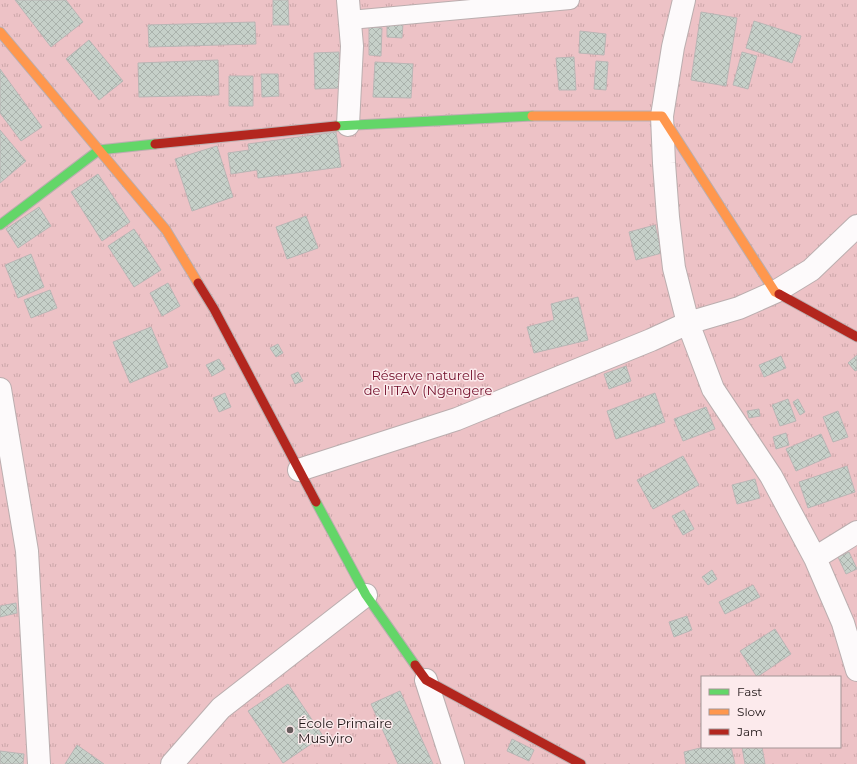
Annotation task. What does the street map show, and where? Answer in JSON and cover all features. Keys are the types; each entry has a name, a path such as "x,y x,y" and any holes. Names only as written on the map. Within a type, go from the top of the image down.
{"street":[{"path":"684,0 673,47 662,116 664,163 674,268 688,323 713,390 771,476 815,558 842,623 857,670"},
{"path":"348,125 352,46 349,10"},
{"path":"0,32 166,230 214,309 366,595 426,680 453,764"},
{"path":"0,225 99,150 348,125 539,116 662,116"},
{"path":"662,116 775,292 857,336"},
{"path":"299,470 457,419 651,340 688,323 739,308 775,292 811,270 857,226"},
{"path":"0,389 27,552 39,764"},
{"path":"815,558 857,532"},
{"path":"172,764 221,708 366,595"},
{"path":"426,680 581,764"}],"lane":[{"path":"349,10 570,0"}],"green space":[{"name":"Réserve naturelle de l'ITAV (Ngengere","path":"0,0 857,0 857,764 0,764"}],"building":[{"path":"15,0 66,0 83,22 51,47"},
{"path":"273,0 288,0 289,25 273,25"},
{"path":"701,12 737,18 726,86 691,80"},
{"path":"754,21 801,36 792,63 746,48"},
{"path":"255,22 256,44 149,47 148,25"},
{"path":"387,23 403,23 402,38 387,37"},
{"path":"369,27 382,28 381,56 369,55"},
{"path":"580,31 606,34 604,55 579,53"},
{"path":"89,40 123,81 99,100 66,59"},
{"path":"339,52 340,88 315,89 314,53"},
{"path":"742,52 757,56 748,89 733,85"},
{"path":"574,57 576,90 559,90 556,58"},
{"path":"218,60 219,95 139,97 138,63"},
{"path":"596,61 608,62 606,90 594,89"},
{"path":"375,62 413,64 411,98 373,97"},
{"path":"0,69 42,127 21,141 0,113"},
{"path":"261,74 278,74 279,96 262,97"},
{"path":"229,76 253,76 253,106 229,106"},
{"path":"0,130 26,161 0,183"},
{"path":"336,132 341,167 258,178 257,170 231,174 228,153 249,150 248,144"},
{"path":"217,146 233,197 192,211 175,159"},
{"path":"98,174 130,222 102,241 71,192"},
{"path":"39,207 51,226 18,248 6,229"},
{"path":"306,216 318,248 287,259 276,227"},
{"path":"655,225 662,253 636,260 629,232"},
{"path":"134,229 161,270 134,287 108,246"},
{"path":"31,254 44,287 18,298 5,265"},
{"path":"168,283 180,306 162,316 150,293"},
{"path":"50,290 57,308 31,318 24,300"},
{"path":"578,297 588,340 534,353 527,327 554,320 551,304"},
{"path":"151,327 168,367 130,383 113,342"},
{"path":"278,344 283,353 276,357 270,348"},
{"path":"857,355 857,370 855,371 848,363"},
{"path":"781,356 786,368 764,377 759,365"},
{"path":"219,359 225,369 212,376 206,365"},
{"path":"626,366 631,381 609,389 604,374"},
{"path":"298,372 303,381 295,384 291,375"},
{"path":"225,393 231,407 219,412 213,398"},
{"path":"655,393 665,422 616,439 607,411"},
{"path":"788,399 796,421 780,426 772,405"},
{"path":"798,399 805,412 800,415 793,402"},
{"path":"706,407 715,429 683,441 674,419"},
{"path":"759,409 760,416 749,418 747,411"},
{"path":"838,411 848,437 833,442 823,417"},
{"path":"786,433 789,445 776,449 773,437"},
{"path":"821,434 831,456 796,471 786,449"},
{"path":"683,456 699,485 653,509 637,480"},
{"path":"847,466 855,492 808,508 799,482"},
{"path":"755,479 760,498 737,504 732,485"},
{"path":"684,510 694,529 683,535 672,516"},
{"path":"849,552 857,569 846,574 838,557"},
{"path":"712,570 717,579 708,585 702,577"},
{"path":"753,585 760,597 725,614 719,602"},
{"path":"16,603 17,613 0,617 0,606"},
{"path":"687,616 692,630 674,637 669,622"},
{"path":"775,629 791,654 756,676 740,651"},
{"path":"288,684 323,736 283,763 248,711"},
{"path":"400,691 433,764 398,764 371,704"},
{"path":"512,739 534,750 529,761 507,751"},
{"path":"77,745 104,764 65,764"},
{"path":"701,748 731,748 735,764 686,764 684,752"},
{"path":"742,748 762,748 765,764 745,764"},
{"path":"0,751 24,754 23,764 0,764"}],"traffic: fast":[{"path":"336,126 532,116"},
{"path":"0,225 99,150 155,144"},
{"path":"316,502 366,595 415,665"}],"traffic: slow":[{"path":"0,32 166,230 198,283"},
{"path":"532,116 662,116 775,292 779,294"}],"traffic: jam":[{"path":"155,144 336,126"},
{"path":"198,283 214,309 316,502"},
{"path":"779,294 857,337"},
{"path":"415,665 426,680 581,764"}],"place":[{"name":"École Primaire Musiyiro","path":"290,730"}]}
